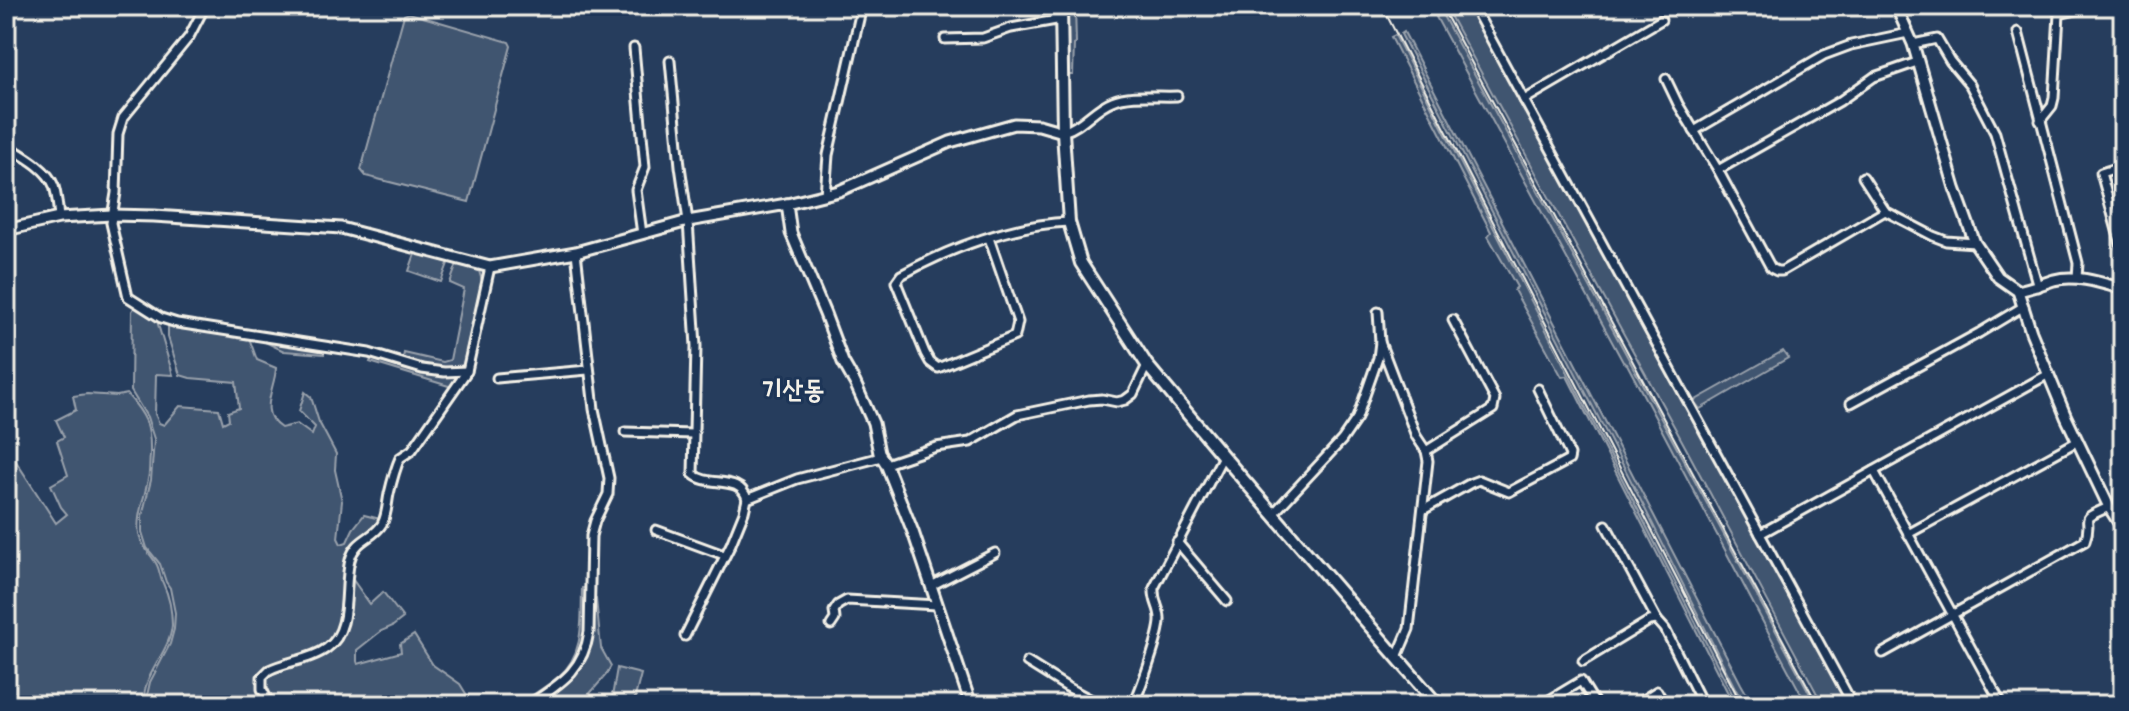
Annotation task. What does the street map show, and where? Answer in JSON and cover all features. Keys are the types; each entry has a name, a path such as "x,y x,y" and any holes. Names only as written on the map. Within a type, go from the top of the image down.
{"main road":[{"path":"1061,6 1063,132 1069,222 1081,263 1147,365 1438,705"}],"street":[{"path":"205,6 189,37 123,118 118,134 116,193 111,223 128,297 161,318 177,323 369,353 422,369 467,371"},
{"path":"825,195 828,155 862,6"},
{"path":"1473,6 1853,705"},
{"path":"1896,6 1913,44 1955,188 1975,243 1998,277 2018,291 2047,375 2109,507 2123,529"},
{"path":"2040,121 2052,106 2054,98 2057,10 2094,6"},
{"path":"945,39 983,38 1011,28 1062,19"},
{"path":"1524,100 1661,20"},
{"path":"2018,32 2078,263 2077,278"},
{"path":"1694,131 1824,55 1851,45 1908,33"},
{"path":"1913,44 1937,39 1970,85 1995,133 2038,287"},
{"path":"634,48 645,167 636,190 642,234"},
{"path":"670,61 688,221 696,346 693,474 699,479 737,486 745,491 747,499 731,544 685,636"},
{"path":"1718,170 1840,101 1874,77 1917,62"},
{"path":"1666,79 1771,268 1782,271 1885,211"},
{"path":"6,230 59,218 112,215 341,228 490,267 576,252 688,221 825,195 950,142 1014,124 1039,125 1063,132 1073,129 1109,102 1177,96"},
{"path":"6,145 48,176 53,185 59,218"},
{"path":"2123,166 2101,173 2123,252"},
{"path":"1863,177 1885,211 1946,241 1975,243"},
{"path":"787,204 791,233 843,362 869,412 971,705"},
{"path":"989,238 1018,322 1015,336 938,368 930,362 921,345 896,282 901,275 964,245 989,238 1054,223 1069,222"},
{"path":"529,705 565,681 586,648 591,536 608,494 609,478 588,370 576,252"},
{"path":"270,705 262,689 262,677 269,670 328,648 337,637 343,624 346,578 352,553 384,521 400,458 412,450 467,371 490,267"},
{"path":"2018,291 2056,279 2077,278 2123,289"},
{"path":"1851,403 2024,306"},
{"path":"1274,513 1342,440 1357,418 1378,358 1378,312"},
{"path":"1426,451 1493,409 1495,399 1453,320"},
{"path":"1380,342 1428,461 1409,629 1397,657"},
{"path":"747,499 797,479 970,442 1017,415 1089,400 1125,400 1133,394 1147,365"},
{"path":"497,378 588,370"},
{"path":"1760,534 2047,375"},
{"path":"1423,510 1479,480 1509,492 1569,460 1570,455 1538,389"},
{"path":"625,432 693,434"},
{"path":"1908,534 2078,441"},
{"path":"1133,705 1161,622 1153,599 1154,588 1223,456"},
{"path":"1874,471 2002,705"},
{"path":"1883,653 2085,541 2088,516 2109,507"},
{"path":"1606,525 1657,620 1665,629 1703,705"},
{"path":"656,530 724,555"},
{"path":"1177,542 1227,601"},
{"path":"931,586 995,553"},
{"path":"831,625 835,619 834,611 847,600 937,605"},
{"path":"1583,661 1649,621 1657,620"},
{"path":"1027,662 1101,705"},
{"path":"1541,705 1581,681 1596,705"},
{"path":"1635,705 1657,691 1665,705"}],"shaded area":[{"path":"1065,6 1075,6 1073,75 1068,75"},
{"path":"1470,6 1849,705 1823,705 1448,12"},
{"path":"409,13 509,42 511,46 469,202 366,176 361,170 404,15"},
{"path":"1442,14 1816,705 1807,705 1627,364 1623,362 1436,17"},
{"path":"1404,32 1753,705 1745,705 1736,690 1401,34"},
{"path":"1395,35 1738,705 1734,705 1567,376 1562,377 1514,290 1517,287 1488,236 1491,232 1391,37"},
{"path":"416,251 449,261 441,282 409,271"},
{"path":"457,264 479,271 482,281 463,365 441,368 403,358 404,353 443,362 450,360 464,289 450,283"},
{"path":"140,307 157,321 173,375 156,374 155,414 159,423 164,425 180,406 219,409 223,423 229,420 228,412 239,408 236,382 180,375 168,337 168,326 178,325 249,338 257,360 276,368 269,400 274,422 281,428 297,424 312,435 315,427 299,411 305,392 311,397 319,422 336,454 335,470 342,501 338,538 341,544 347,542 364,515 380,519 350,554 339,628 334,637 315,652 268,666 262,673 261,686 265,705 147,705 150,682 170,644 175,613 170,588 160,564 147,548 142,532 154,439 147,417 131,391 132,311"},
{"path":"261,340 324,348 324,354 284,351"},
{"path":"1783,351 1788,358 1700,409 1694,401"},
{"path":"372,357 457,377 452,387 370,362"},
{"path":"127,394 146,422 150,436 149,470 138,527 144,547 157,565 167,593 172,619 170,635 147,684 144,705 6,705 6,446 56,523 67,514 51,485 68,475 57,441 64,437 56,420 76,410 73,396"},
{"path":"348,573 370,604 383,592 403,618 357,650 358,664 401,652 400,644 414,635 433,665 460,684 473,705 273,705 264,679 271,671 327,650 341,632"},
{"path":"582,588 588,588 587,619 579,659 560,681 531,701 517,705 559,676 573,657 580,635"},
{"path":"592,598 596,599 601,648 611,666 580,705 533,705 565,682 582,662 589,637"},
{"path":"617,668 641,674 633,705 622,705 623,700 612,697"}],"railway":[{"path":"1382,6 1742,705"},
{"path":"1441,6 1818,705"}],"district":[{"name":"기산동","path":"793,390"}]}
